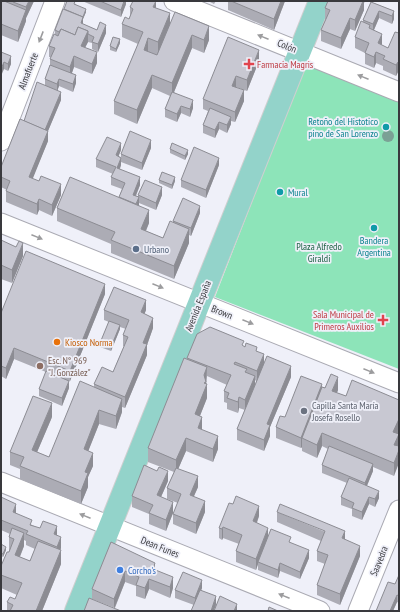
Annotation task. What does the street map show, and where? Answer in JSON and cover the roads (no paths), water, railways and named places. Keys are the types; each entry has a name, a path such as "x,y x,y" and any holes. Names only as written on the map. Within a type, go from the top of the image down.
{"main road":[{"name":"Avenida España","path":"76,611 320,1"}],"street":[{"name":"Almafuerte","path":"1,141 55,1"},
{"name":"Colón","path":"174,1 399,92"},
{"name":"Brown","path":"1,223 399,383"},
{"name":"Dean Funes","path":"1,482 320,611"},
{"name":"Saavedra","path":"358,611 399,510"}],"place":[{"name":"Farmacia Magris","path":"249,64"},
{"name":"Retoño del Histotico pino de San Lorenzo","path":"386,127"},
{"name":"Mural","path":"280,192"},
{"name":"Bandera Argentina","path":"374,228"},
{"name":"Urbano","path":"136,249"},
{"name":"Sala Municipal de Primeros Auxilios","path":"383,320"},
{"name":"Kiosco Norma","path":"57,342"},
{"name":"Esc. N° 969 \"J. González\"","path":"40,366"},
{"name":"Capilla Santa María Josefa Rosello","path":"304,411"},
{"name":"Corcho's","path":"120,570"}],"park label":[{"name":"Plaza Alfredo Giraldi","path":"319,252"}]}
